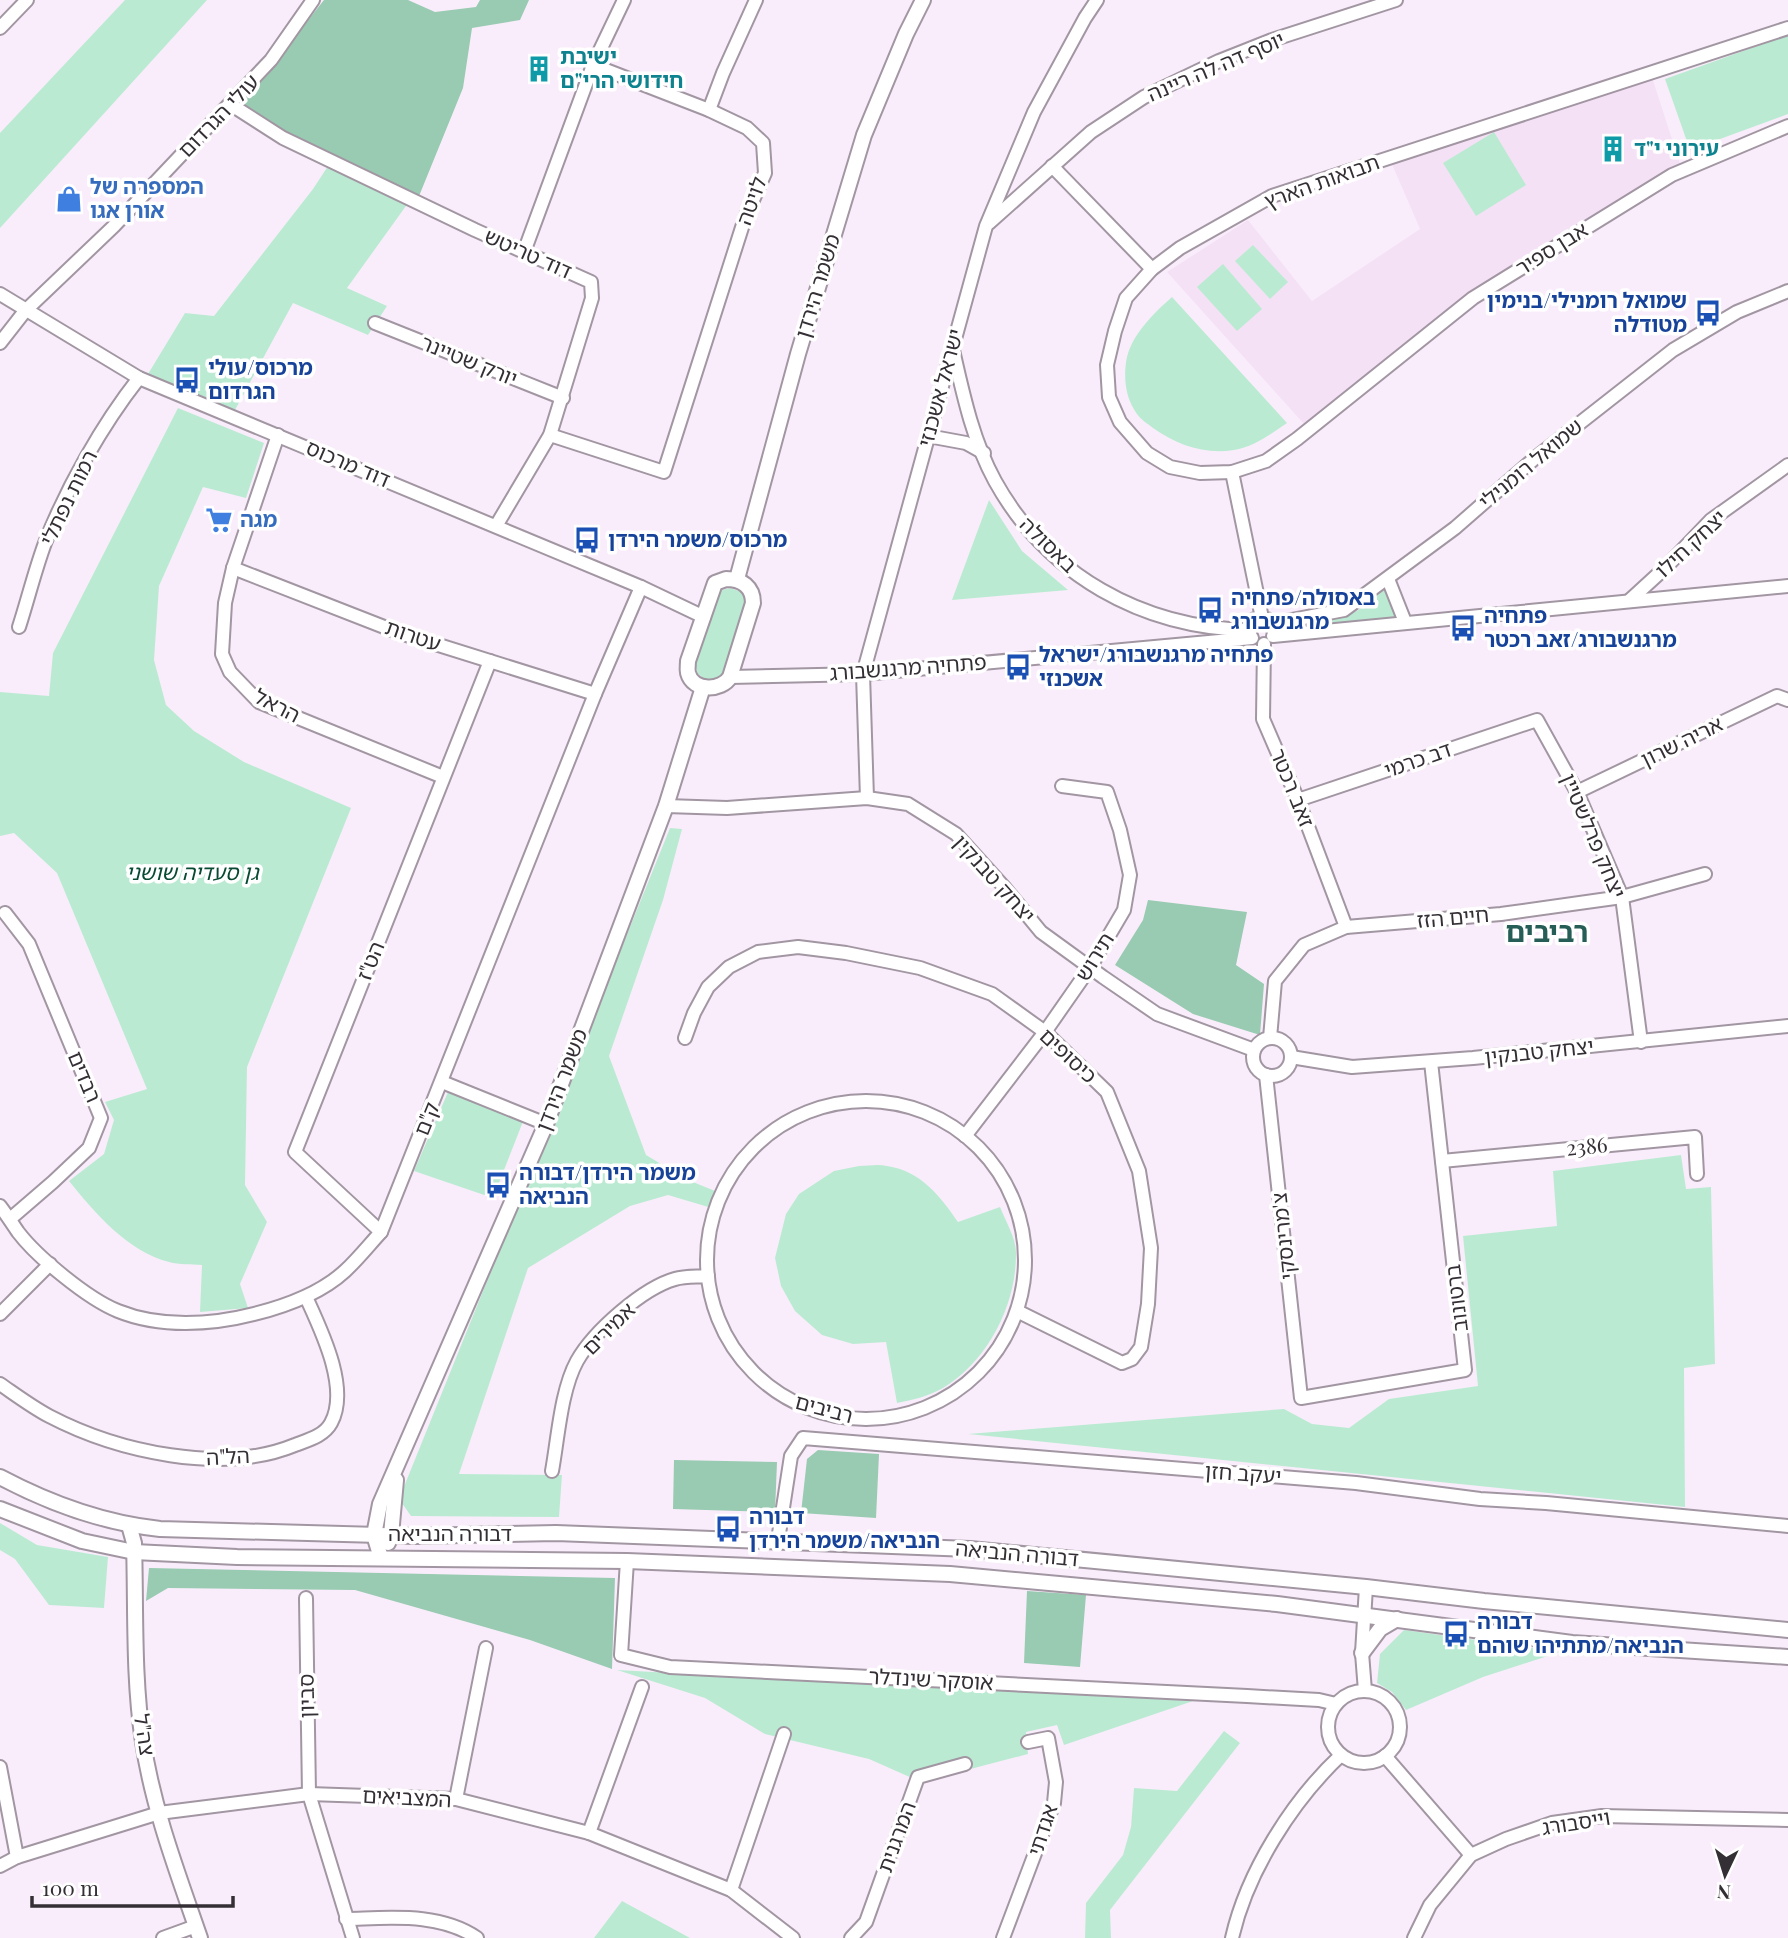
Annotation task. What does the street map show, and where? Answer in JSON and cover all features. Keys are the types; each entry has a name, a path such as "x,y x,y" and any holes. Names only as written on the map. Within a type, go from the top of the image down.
{"street":[{"path":"0,28 27,0"},
{"name":"עולי הגרדום","path":"25,311 114,226 271,60 313,0"},
{"path":"524,252 593,65 624,0"},
{"path":"709,110 756,0"},
{"name":"משמר הירדן","path":"737,579 798,354 864,135 923,0"},
{"name":"ישראל אשכנזי","path":"867,798 863,674 986,226 1034,112 1097,0"},
{"name":"יוסף דה לה ריינה","path":"986,226 1091,132 1156,90 1272,40 1396,0"},
{"name":"תבואות הארץ","path":"1232,472 1200,473 1170,467 1158,460 1147,453 1121,422 1109,397 1107,365 1126,298 1152,269 1180,248 1272,196 1788,28"},
{"name":"לויטה","path":"550,435 664,472 746,218 765,173 763,143 747,128 709,110 593,65"},
{"name":"דוד טריטש","path":"229,104 283,138 591,282 592,298 550,435 496,526"},
{"name":"אבן ספיר","path":"1232,472 1266,461 1297,439 1473,298 1672,175 1788,126"},
{"path":"1052,166 1152,269"},
{"name":"שמואל רומנילי","path":"1268,631 1344,610 1455,528 1534,459 1673,350 1737,312 1788,291"},
{"name":"דוד מרכוס","path":"0,294 139,378 641,587 704,617"},
{"path":"0,343 25,311"},
{"name":"יורק שטיינר","path":"375,323 563,398"},
{"name":"באסולה","path":"952,347 967,412 994,479 1018,518 1054,556 1100,591 1135,607 1216,629 1250,634"},
{"name":"רמות נפתלי","path":"19,626 46,542 82,466 139,378"},
{"name":"הראל","path":"278,435 233,568 225,603 222,654 230,672 259,702 443,777"},
{"path":"928,436 966,443 984,454"},
{"name":"יצחק חילו","path":"1630,600 1712,520 1788,464"},
{"name":"זאב רכטר","path":"1232,472 1268,631 1263,719 1298,800 1346,927"},
{"path":"1666,567 1669,597"},
{"name":"עטרות","path":"233,568 397,632 595,694"},
{"path":"737,579 748,586 753,594 753,603 730,677 726,684 703,687 694,682 688,674 688,662 715,583 737,579"},
{"path":"1388,579 1405,622"},
{"path":"1268,631 1255,619 1250,634 1256,643 1268,631 1405,622 1788,586"},
{"name":"ק\"ם","path":"0,1206 19,1234 85,1292 118,1311 168,1323 225,1321 268,1311 306,1297 343,1272 381,1232 595,694 641,587"},
{"name":"פתחיה מרגנשבורג","path":"730,677 863,674 1250,634"},
{"name":"הט\"ז","path":"381,1232 295,1152 490,662"},
{"name":"משמר הירדן","path":"381,1558 374,1535 380,1504 546,1124 666,806 703,687"},
{"name":"אריה שרון","path":"1577,792 1777,696 1788,700"},
{"name":"דב כרמי","path":"1298,800 1537,720"},
{"name":"יצחק פרלשטיין","path":"1537,720 1577,792 1622,897 1641,1042"},
{"name":"תירוש","path":"965,1136 1045,1032 1091,966 1124,910 1130,875 1120,830 1107,792 1062,786"},
{"name":"יצחק טבנקין","path":"666,806 727,808 867,798 908,804 957,834 1041,932 1157,1014 1254,1051"},
{"name":"חיים הזז","path":"1270,1038 1275,981 1304,945 1346,927 1501,914 1622,897 1705,874"},
{"name":"רבדים","path":"5,913 29,944 101,1118 89,1147 10,1219"},
{"name":"כיסופים","path":"685,1038 708,987 729,967 758,952 798,947 846,953 920,968 992,994 1045,1032 1107,1092 1139,1171 1151,1248 1148,1304 1141,1347 1132,1359 1122,1363 1019,1312"},
{"name":"יצחק טבנקין","path":"1291,1057 1352,1067 1431,1062 1788,1026"},
{"path":"1270,1038 1287,1045 1291,1057 1290,1063 1278,1075 1266,1075 1254,1063 1254,1051 1260,1042 1270,1038"},
{"name":"ברטונוב","path":"1301,1398 1465,1370 1431,1062"},
{"name":"צ'מרינסקי","path":"1266,1075 1301,1398"},
{"path":"442,1082 546,1124"},
{"name":"רביבים","path":"847,1100 895,1105 935,1117 965,1136 1005,1182 1026,1240 1019,1312 997,1354 957,1393 905,1416 849,1420 803,1407 778,1394 740,1359 715,1312 708,1276 722,1194 745,1153 784,1120 810,1109 847,1100"},
{"name":"2386","path":"1442,1161 1695,1137 1697,1174"},
{"path":"0,1314 50,1264"},
{"name":"אמירים","path":"552,1471 564,1402 577,1361 616,1317 656,1286 678,1278 708,1276"},
{"name":"הל\"ה","path":"0,1384 48,1416 117,1444 209,1460 275,1454 318,1436 331,1424 337,1395 328,1346 306,1297"},
{"name":"יעקב חזן","path":"778,1540 791,1456 803,1438 1329,1481 1480,1499 1788,1526"},
{"name":"משמר הירדן","path":"381,1558 391,1535 399,1465"},
{"name":"דבורה הנביאה","path":"0,1477 38,1497 75,1511 129,1525 160,1529 374,1535 556,1533 970,1549 1788,1630"},
{"name":"דבורה הנביאה","path":"0,1509 82,1541 134,1552 237,1557 627,1561 950,1574 1364,1614 1572,1643 1788,1657"},
{"name":"צה\"ל","path":"129,1525 134,1552 136,1678 154,1814 198,1932"},
{"name":"אוסקר שינדלר","path":"627,1561 621,1655 670,1667 1247,1696 1319,1700 1336,1704"},
{"path":"1365,1691 1362,1653 1366,1587"},
{"name":"סביון","path":"306,1598 309,1794 353,1938"},
{"path":"1362,1653 1380,1629 1397,1619"},
{"path":"456,1799 486,1648"},
{"path":"589,1833 642,1687"},
{"path":"1365,1691 1377,1693 1388,1700 1396,1709 1400,1721 1398,1738 1393,1749 1385,1756 1365,1763 1352,1761 1341,1755 1331,1743 1328,1721 1336,1704 1353,1692 1365,1691"},
{"path":"731,1890 784,1734"},
{"name":"אגדתי","path":"1003,1938 1054,1803 1056,1782 1048,1738 1028,1742"},
{"path":"1232,1938 1254,1878 1282,1823 1320,1775 1341,1755"},
{"path":"1385,1756 1471,1855"},
{"name":"המרגנית","path":"851,1938 866,1923 918,1777 965,1764"},
{"path":"0,1767 17,1857"},
{"name":"המצביאים","path":"0,1866 17,1857 154,1814 309,1794 456,1799 589,1833 731,1890 793,1938"},
{"name":"וייסבורג","path":"1414,1938 1430,1905 1471,1855 1552,1823 1602,1816 1788,1820"},
{"path":"346,1919 411,1918 441,1922 477,1938"},
{"path":"163,1938 198,1932"}],"shaded area":[{"path":"1652,77 1680,164 1469,292 1304,424 1167,272 1248,220 1312,301 1420,229 1391,162"}],"green space":[{"path":"125,0 207,0 0,228 0,133"},
{"path":"324,0 408,0 435,12 476,7 480,0 529,0 520,20 472,28 463,88 417,201 237,109"},
{"path":"1788,35 1788,114 1690,150 1665,79"},
{"path":"1494,132 1526,185 1476,216 1443,163"},
{"path":"332,160 411,199 347,288 387,306 368,335 293,303 235,410 148,374 185,313 214,316 313,189"},
{"path":"1253,245 1288,282 1270,299 1235,261"},
{"path":"1223,264 1262,309 1237,331 1197,287"},
{"path":"1172,297 1287,423 1248,446 1212,451 1172,439 1138,416 1126,387 1127,357 1139,331"},
{"name":"גן סעדיה שושני","path":"178,408 264,443 246,498 203,487 159,586 154,660 166,705 194,731 244,762 351,808 247,1067 245,1185 267,1222 240,1284 248,1308 200,1312 202,1265 169,1262 139,1249 101,1218 69,1181 104,1154 114,1120 105,1102 147,1089 57,873 14,833 0,836 0,692 49,696 53,653"},
{"path":"989,500 1022,551 1068,590 952,600"},
{"path":"730,588 742,592 747,602 724,672 717,678 706,680 698,674 695,664 719,591"},
{"path":"1385,589 1399,620 1276,633 1275,627 1357,611"},
{"path":"670,828 682,829 663,900 609,1056 646,1155 688,1180 720,1193 715,1209 668,1195 630,1206 528,1268 459,1474 562,1475 559,1517 411,1516 399,1499"},
{"path":"1148,900 1247,912 1236,965 1264,984 1260,1035 1193,1014 1115,965 1143,920"},
{"path":"448,1092 524,1119 493,1198 414,1171"},
{"path":"1681,1155 1686,1189 1711,1187 1715,1364 1684,1368 1685,1507 968,1434 1284,1409 1312,1424 1349,1428 1389,1399 1478,1386 1463,1236 1557,1226 1553,1171"},
{"path":"884,1165 910,1173 937,1194 958,1222 1000,1207 1016,1247 1015,1272 1005,1311 997,1329 974,1363 943,1388 897,1403 886,1342 853,1344 822,1335 795,1311 781,1286 775,1258 786,1214 799,1194 834,1171"},
{"path":"818,1450 879,1454 876,1518 801,1513 807,1459"},
{"path":"674,1460 777,1462 775,1512 673,1509"},
{"path":"0,1523 37,1545 108,1557 104,1608 49,1605 15,1559 0,1550"},
{"path":"149,1568 615,1578 612,1669 530,1640 355,1590 168,1588 146,1601"},
{"path":"1027,1591 1086,1595 1080,1667 1024,1663"},
{"path":"1404,1630 1560,1652 1483,1677 1406,1710 1392,1692 1377,1683 1380,1654"},
{"path":"617,1670 1193,1701 1064,1745 1057,1725 1026,1732 1028,1754 921,1782 869,1759 765,1734 705,1698"},
{"path":"1224,1731 1240,1743 1110,1910 1111,1938 1085,1938 1086,1903 1123,1855 1131,1827 1134,1788 1177,1791"},
{"path":"622,1901 690,1938 594,1938"}],"place":[{"name":"ישיבת חידושי הרי\"ם","path":"539,69"},
{"name":"עירוני י\"ד","path":"1613,149"},
{"name":"המספרה של אורן אגו","path":"69,199"},
{"name":"שמואל רומנילי/בנימין מטודלה","path":"1708,313"},
{"name":"מרכוס/עולי הגרדום","path":"187,380"},
{"name":"מגה","path":"219,520"},
{"name":"מרכוס/משמר הירדן","path":"587,540"},
{"name":"באסולה/פתחיה מרגנשבורג","path":"1210,610"},
{"name":"פתחיה מרגנשבורג/זאב רכטר","path":"1463,628"},
{"name":"פתחיה מרגנשבורג/ישראל אשכנזי","path":"1018,667"},
{"name":"משמר הירדן/דבורה הנביאה","path":"498,1185"},
{"name":"דבורה הנביאה/משמר הירדן","path":"728,1529"},
{"name":"דבורה הנביאה/מתתיהו שוהם","path":"1456,1634"}],"district":[{"name":"רביבים","path":"1547,932"}]}
